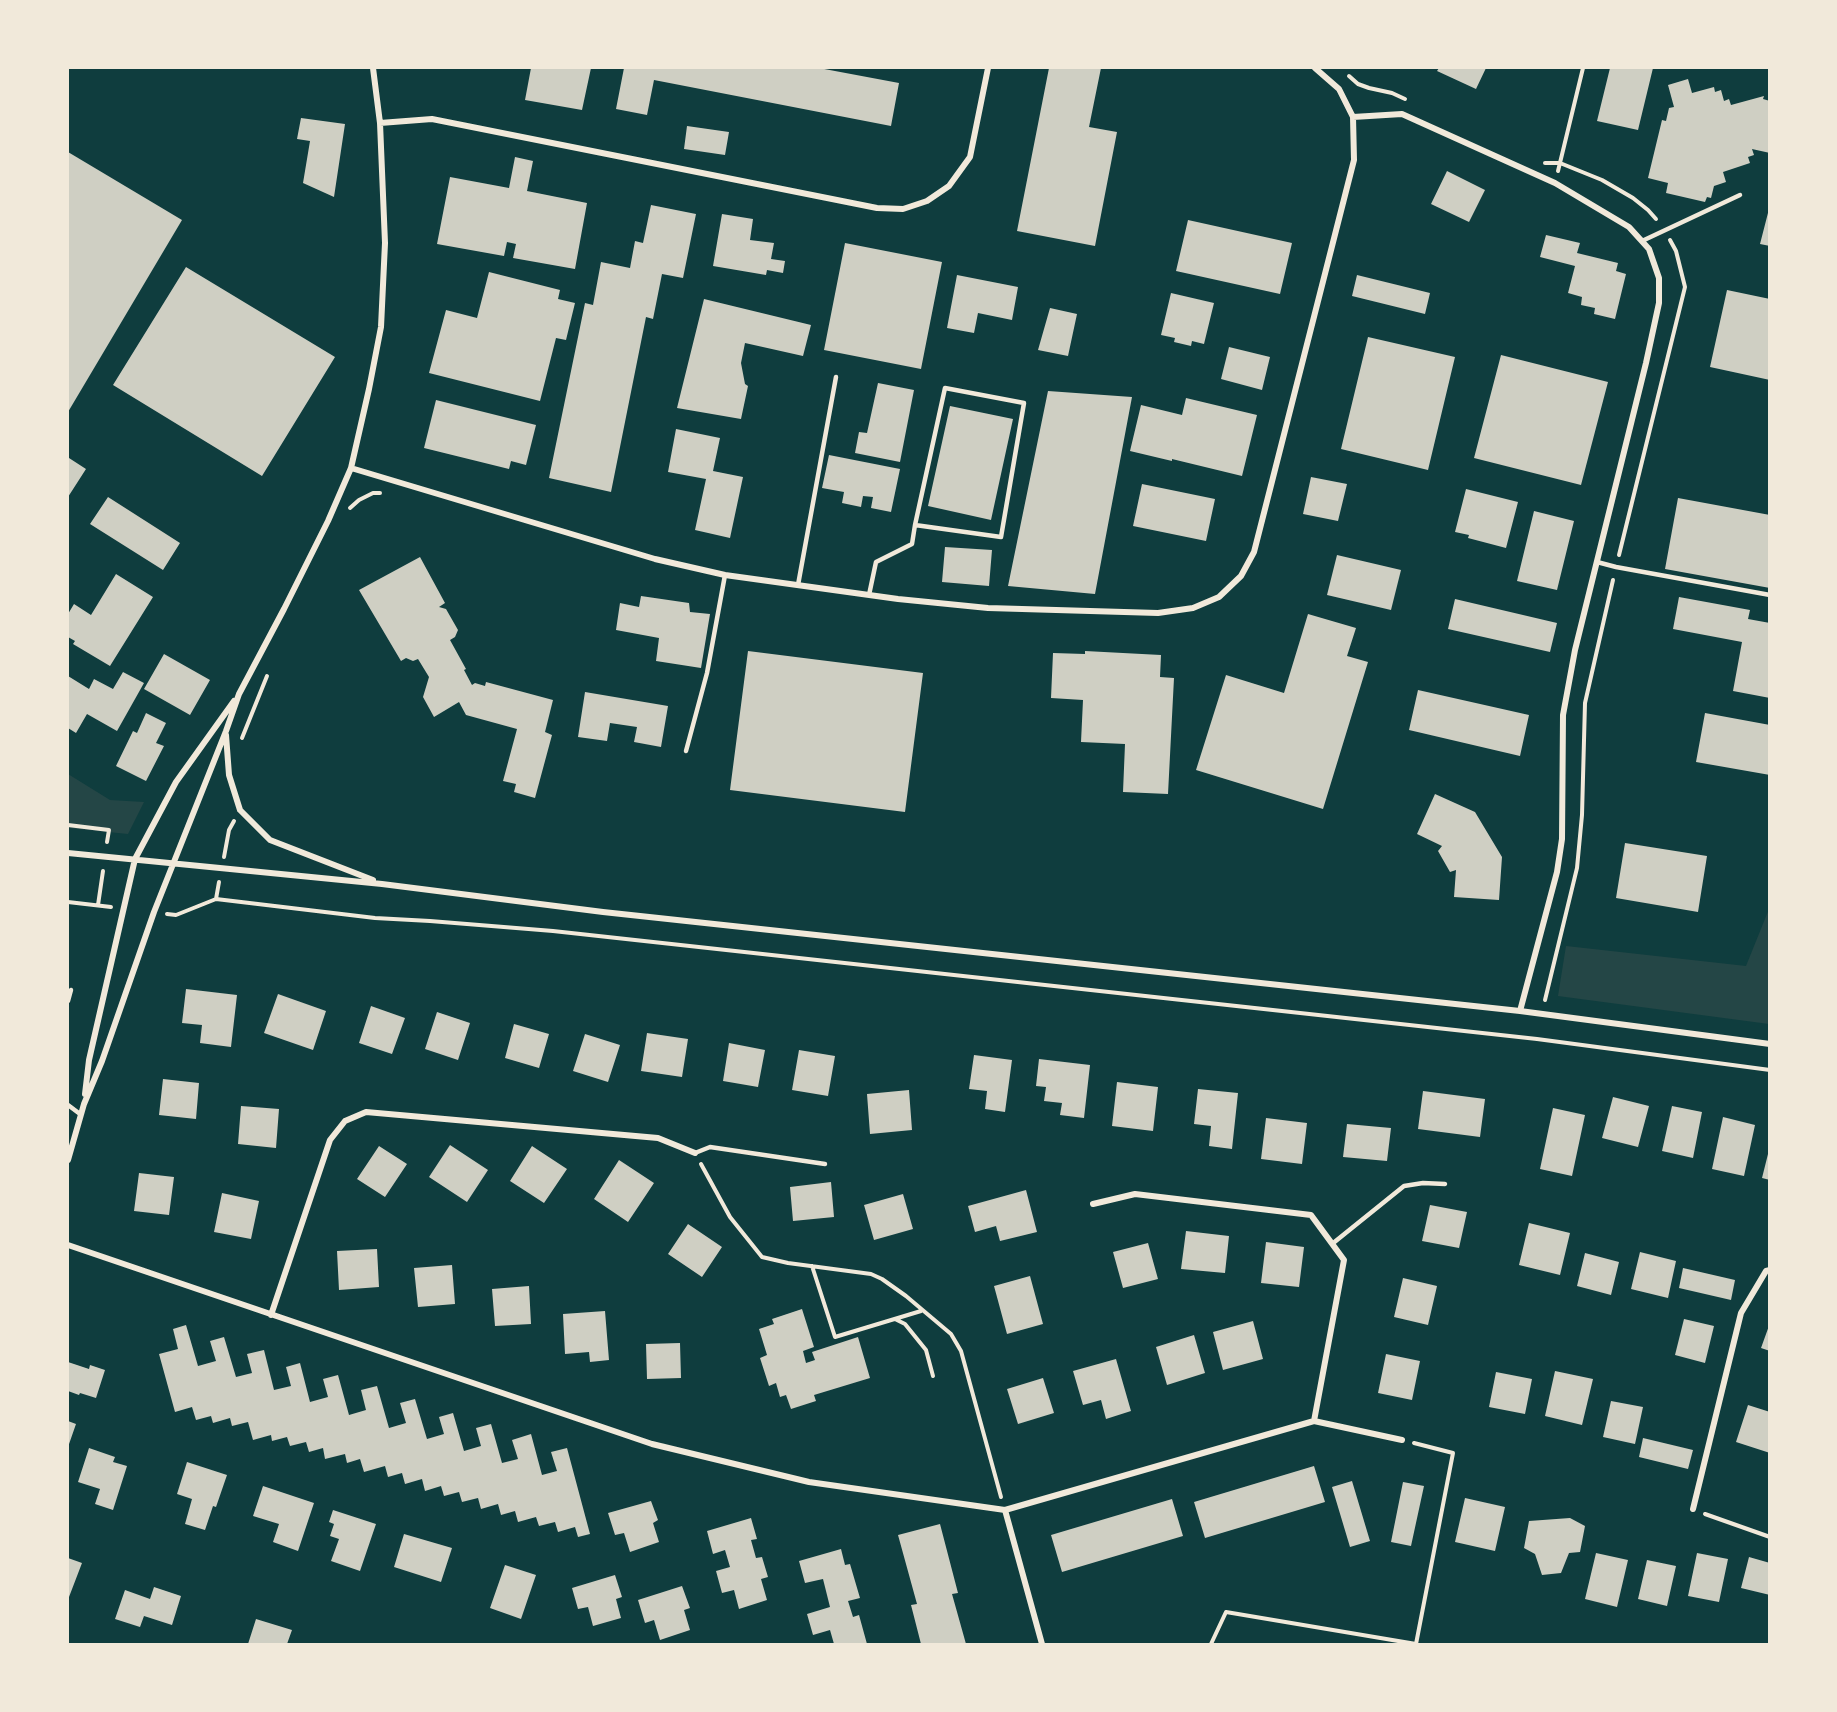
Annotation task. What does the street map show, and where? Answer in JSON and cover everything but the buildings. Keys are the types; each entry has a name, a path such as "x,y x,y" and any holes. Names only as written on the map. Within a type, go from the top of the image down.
{"street":[{"path":"84,1104 89,1060 135,859 176,782 238,694 328,521 351,468 381,327 386,243 380,123 373,68"},
{"path":"380,123 432,119 877,208 903,209 927,201 949,186 970,157 988,68"},
{"path":"351,468 655,559 725,575 869,595 988,608 1158,613 1193,608 1219,597 1241,576 1254,552 1354,160 1353,117 1339,89 1315,68"},
{"path":"1353,117 1402,114 1555,183 1629,227 1649,249 1659,278 1659,303 1575,650 1563,715 1562,839 1557,872 1521,1011"},
{"path":"68,1160 80,1114 102,1061 154,912 226,731 238,694"},
{"path":"226,731 229,775 240,810 270,840 382,884"},
{"path":"68,853 382,884 603,912 1521,1011 1770,1044"},
{"path":"271,1315 330,1140 345,1121 366,1112 658,1138 694,1153"},
{"path":"1093,1204 1134,1194 1311,1215 1344,1260 1314,1421"},
{"path":"68,1245 652,1443 809,1482 1005,1510 1314,1421 1402,1440"},
{"path":"1693,1509 1741,1313 1766,1271 1770,1270"},
{"path":"1005,1510 1042,1644"}],"lane":[{"path":"1642,241 1740,195"},
{"path":"798,585 836,377"},
{"path":"869,595 876,562 912,544 915,525 945,388 1024,403 1001,537 915,525"},
{"path":"1597,562 1770,595"},
{"path":"686,751 707,673 725,575"},
{"path":"68,1001 71,990"},
{"path":"68,1105 80,1114"},
{"path":"694,1153 710,1147 825,1164"},
{"path":"1332,1244 1404,1186 1423,1183 1445,1184"}],"path":[{"path":"1555,183 1583,68"},
{"path":"1349,76 1358,84 1392,93 1413,103"},
{"path":"1544,164 1560,163 1602,180 1648,210 1666,229 1676,251 1684,287 1585,703 1582,815 1577,868 1549,986"},
{"path":"346,514 359,500 374,493 386,492"},
{"path":"241,742 271,666"},
{"path":"216,899 229,830 240,810"},
{"path":"154,912 176,915 216,899 375,918 565,932 1525,1037 1770,1070"},
{"path":"68,902 124,909"},
{"path":"694,1153 730,1217 762,1257 788,1263 871,1274 906,1296 951,1334 961,1351 1005,1510"},
{"path":"812,1266 835,1337 922,1311"},
{"path":"895,1319 905,1324 926,1350 933,1376"},
{"path":"1210,1644 1226,1612 1416,1644 1453,1453 1402,1440"},
{"path":"1693,1509 1770,1537"}],"shaded area":[{"path":"68,774 110,800 144,802 128,834 68,828"},
{"path":"1769,909 1769,1024 1558,996 1566,946 1746,966"}]}
